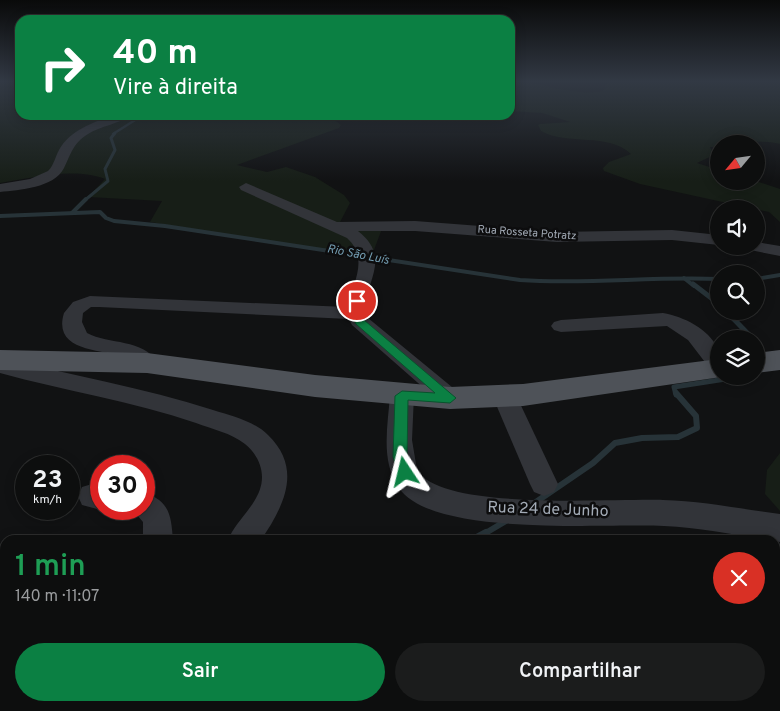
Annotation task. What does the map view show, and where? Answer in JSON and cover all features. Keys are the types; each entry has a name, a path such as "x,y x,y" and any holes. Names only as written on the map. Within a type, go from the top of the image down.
{"main road":[{"path":"0,360 146,363 315,386 402,396 450,398 504,395 642,381 710,369"},
{"path":"765,362 780,360"}],"street":[{"path":"0,188 51,175 57,170 65,149 73,140 98,124 110,120"},
{"path":"246,187 353,235 364,245 368,266 355,307 360,321 450,398"},
{"name":"Rua Rosseta Potratz","path":"335,227 424,226 557,236 672,235 710,239"},
{"path":"765,248 780,251"},
{"path":"146,363 134,352 86,342 77,337 72,329 72,318 76,309 88,302 99,300 356,313"},
{"path":"561,326 663,319 674,320 691,331 710,355"},
{"path":"0,365 40,376 182,408 231,426 254,438 266,450 273,463 274,491 247,535"},
{"path":"504,395 544,484"},
{"name":"Rua 24 de Junho","path":"402,396 400,457 408,480 417,489 432,497 502,511 664,513 780,528"},
{"path":"155,516 157,518 158,535"}],"shaded area":[{"path":"0,114 15,114 15,120 334,120 341,125 339,128 237,165 267,172 286,167 315,177 344,195 350,203 339,224 383,226 371,258 150,222 162,201 88,197 105,179 93,176 67,174 39,176 0,183"},
{"path":"546,114 780,114 780,144 765,143 765,135 710,135 710,157 697,163 710,167 710,190 765,190 765,184 780,189 780,222 769,212 765,211 765,200 714,200 640,184 604,171 603,168 609,162 631,154 622,147 611,143 551,135 541,131 538,125 570,122"},
{"path":"780,453 780,511 765,494 767,470"}],"waterway":[{"path":"113,134 135,120"},
{"path":"84,201 108,181 105,169 115,150 111,138 115,133"},
{"path":"72,213 84,201"},
{"name":"Rio São Luís","path":"0,216 100,212 106,218 114,221 165,226 520,280 570,282 684,278"},
{"name":"Rio São Luís","path":"765,278 780,275"},
{"path":"684,278 694,286"},
{"name":"Rio São Luís","path":"684,278 710,279"},
{"path":"693,284 710,297"},
{"path":"735,320 744,330"},
{"path":"676,395 674,387 710,381"},
{"path":"533,504 593,463 615,443 642,438 678,437 697,428 696,416 676,393"},
{"path":"484,534 509,519"},
{"path":"482,535 486,533"}],"route":[{"path":"357,301 355,307 360,321 450,398 402,396 400,457 405,472"}]}
